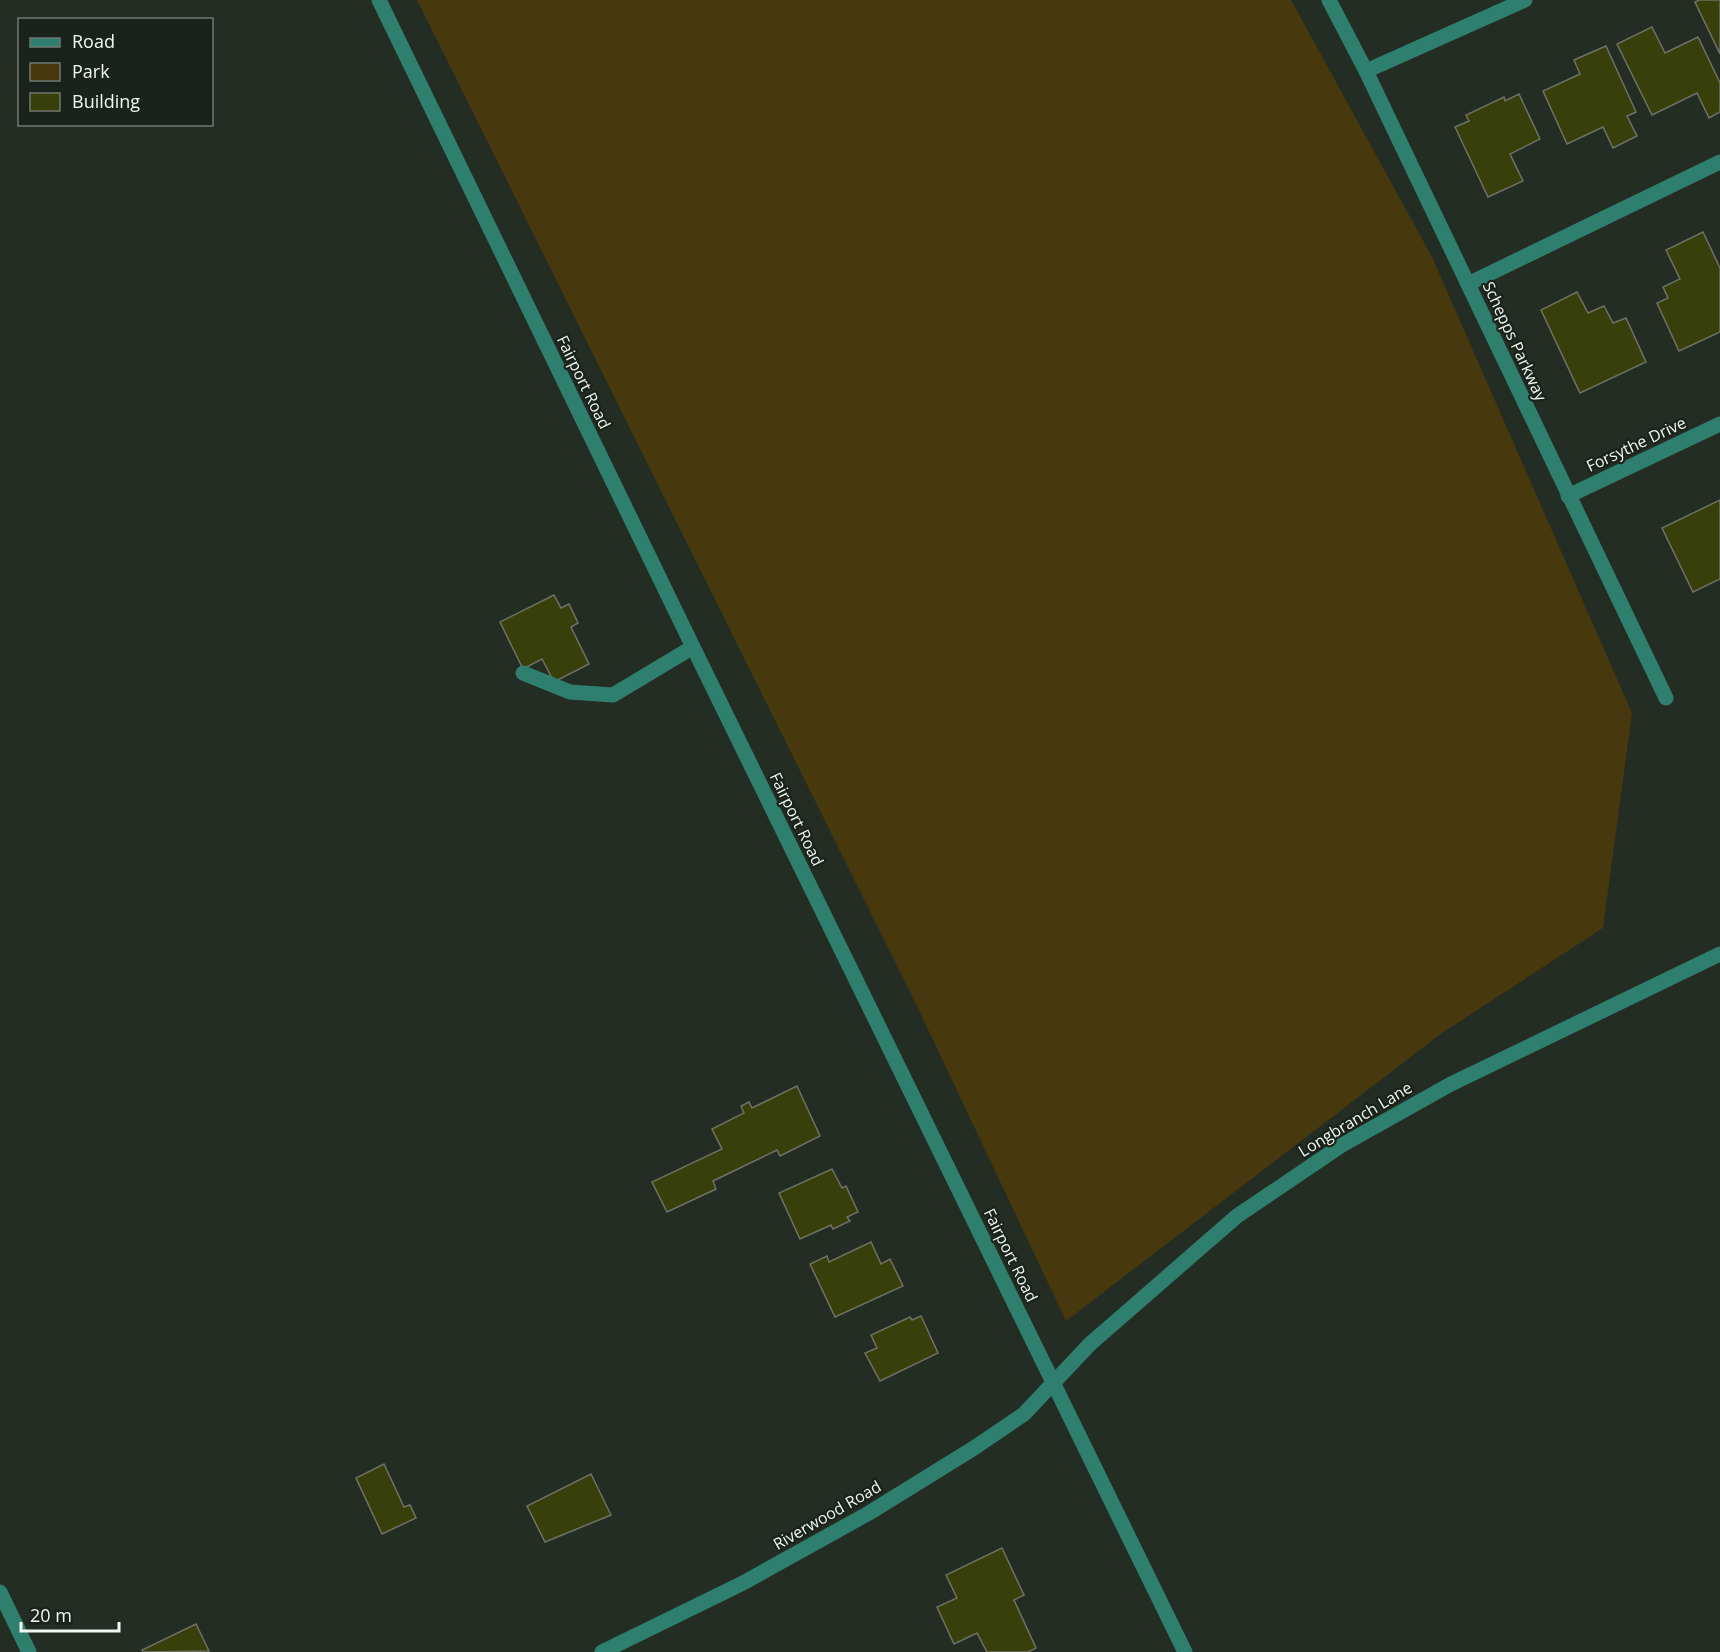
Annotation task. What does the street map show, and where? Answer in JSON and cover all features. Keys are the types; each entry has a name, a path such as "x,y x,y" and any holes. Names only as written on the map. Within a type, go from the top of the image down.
{"street":[{"name":"Fairport Road","path":"379,0 1185,1652"},
{"name":"Schepps Parkway","path":"1329,0 1366,71 1666,698"},
{"path":"1366,71 1525,0"},
{"path":"1468,284 1720,162"},
{"name":"Forsythe Drive","path":"1568,496 1720,424"},
{"path":"524,673 570,692 613,694 693,647"},
{"name":"Longbranch Lane","path":"1054,1384 1090,1344 1237,1216 1342,1145 1450,1084 1720,954"},
{"name":"Riverwood Road","path":"602,1652 743,1583 869,1513 1024,1414 1054,1384"},
{"path":"0,1592 29,1652"}],"green space":[{"path":"417,0 1291,0 1432,257 1632,713 1603,928 1442,1033 1066,1321 915,1002"}],"building":[{"path":"1720,0 1720,54 1695,2"},
{"path":"1652,27 1665,53 1698,37 1720,83 1720,112 1709,118 1697,93 1652,115 1617,44"},
{"path":"1606,46 1636,112 1627,116 1637,136 1613,148 1603,127 1567,144 1543,91 1580,74 1574,60"},
{"path":"1519,94 1540,139 1510,154 1523,181 1488,197 1455,127 1469,121 1466,115 1504,97 1505,101"},
{"path":"1703,232 1720,268 1720,332 1679,351 1657,303 1668,298 1663,287 1680,279 1666,250"},
{"path":"1577,292 1588,313 1604,306 1613,323 1626,318 1646,362 1580,393 1541,310"},
{"path":"1720,500 1720,579 1693,592 1662,528"},
{"path":"554,595 561,608 569,604 578,623 571,627 589,664 554,682 542,659 523,669 500,622"},
{"path":"797,1086 820,1136 780,1156 777,1150 713,1181 716,1189 667,1212 652,1182 722,1149 712,1129 744,1113 741,1106 749,1102 752,1108"},
{"path":"832,1169 842,1188 846,1186 858,1212 847,1217 850,1221 833,1229 831,1225 800,1239 779,1193"},
{"path":"871,1242 881,1264 890,1259 903,1286 835,1317 810,1264 827,1256 829,1262"},
{"path":"921,1316 938,1353 880,1381 865,1353 877,1348 871,1335 910,1317 912,1320"},
{"path":"384,1464 404,1507 410,1505 416,1518 382,1534 356,1478"},
{"path":"591,1474 611,1515 545,1542 527,1506"},
{"path":"1002,1548 1024,1595 1014,1600 1036,1648 1028,1652 987,1652 977,1633 954,1644 937,1607 957,1598 946,1575"},
{"path":"196,1624 209,1651 143,1652 142,1650"}]}
